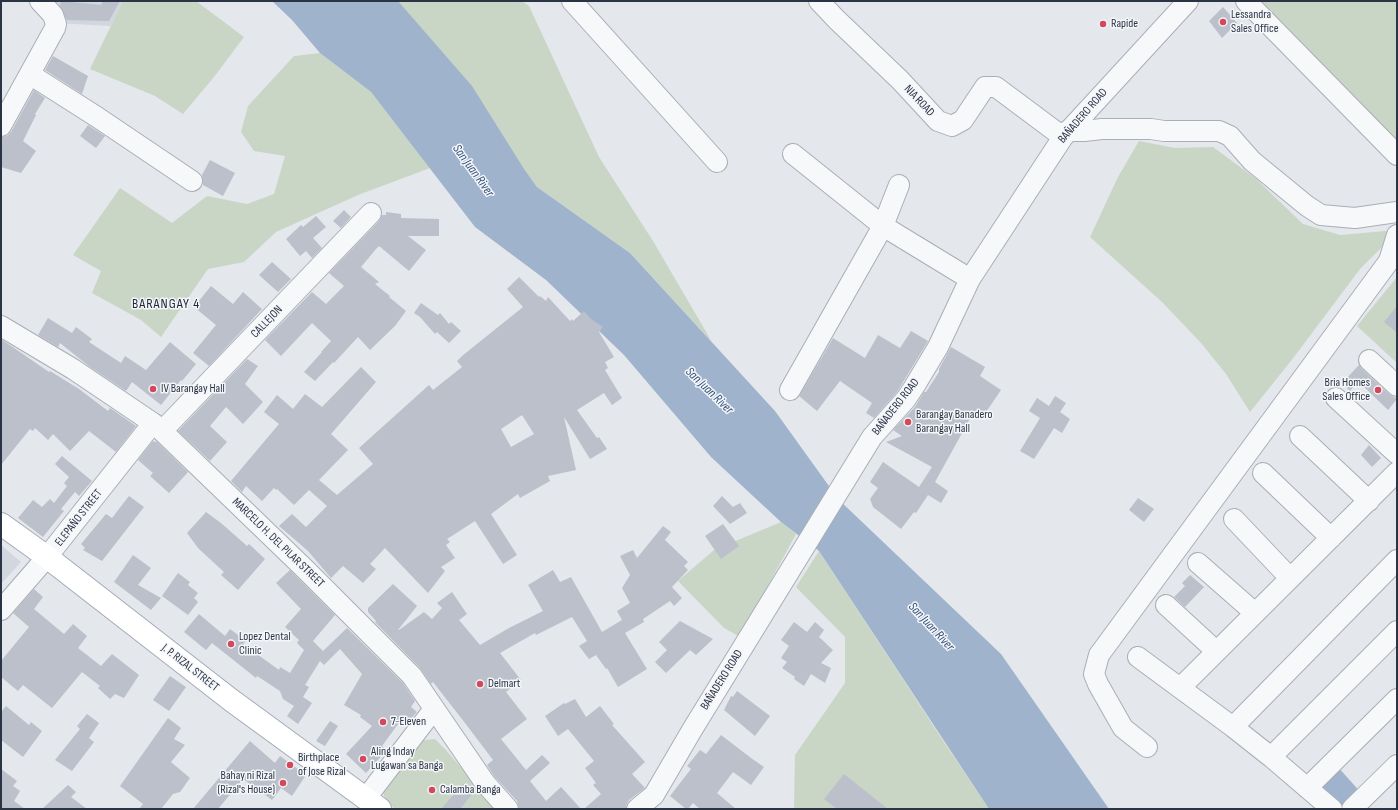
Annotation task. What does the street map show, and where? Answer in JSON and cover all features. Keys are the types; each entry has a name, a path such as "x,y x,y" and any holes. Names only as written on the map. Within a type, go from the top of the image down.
{"main road":[{"name":"J. P. RIZAL STREET","path":"1,524 47,557 367,805"}],"street":[{"path":"1,126 31,75 55,28 56,24 53,15 40,1"},
{"path":"572,1 717,162"},
{"name":"NIA ROAD","path":"819,1 900,80 938,121 952,126 963,120 984,87 996,87 1065,134"},
{"name":"BAÑADERO ROAD","path":"637,809 654,795 692,730 872,437 906,399 917,382 938,347 970,279 1065,134 1188,1"},
{"path":"1246,1 1397,155"},
{"path":"31,75 97,117 192,181"},
{"path":"1065,134 1102,129 1219,131 1230,136 1252,161 1320,215 1355,218 1397,212"},
{"path":"793,154 883,226 970,279"},
{"path":"790,390 883,226 899,185"},
{"name":"CALLEJON","path":"158,427 371,213"},
{"path":"1147,747 1124,728 1098,684 1094,674 1098,655 1389,261 1397,236"},
{"name":"MARCELO H. DEL PILAR STREET","path":"1,326 73,370 158,427 305,569 412,676 485,783 508,809"},
{"path":"1369,360 1397,386"},
{"path":"1336,398 1397,454"},
{"name":"ELEPAÑO STREET","path":"1,610 158,427"},
{"path":"1300,436 1369,501"},
{"path":"1180,688 1397,472"},
{"path":"1263,473 1331,538"},
{"path":"1234,519 1290,578"},
{"path":"1233,727 1397,560"},
{"path":"1198,563 1255,613"},
{"path":"1166,605 1216,651"},
{"path":"1271,758 1397,631"},
{"path":"1138,657 1233,727 1332,809"},
{"path":"1307,788 1397,699"},
{"path":"367,805 434,709"},
{"path":"1352,809 1397,766"}],"shaded area":[{"path":"54,1 123,1 111,26 56,23"},
{"path":"1,545 21,562 1,584"}],"green space":[{"path":"123,1 196,1 244,37 214,77 183,114 155,96 90,69"},
{"path":"398,1 522,1 529,6 599,157 653,241 712,342 630,253 537,187"},
{"path":"1257,1 1397,1 1397,142"},
{"path":"320,53 371,92 430,168 358,195 276,232 244,262 208,269 161,337 141,320 92,293 101,271 73,255 120,188 172,223 207,196 247,204 274,194 285,156 254,151 241,132 248,106 294,56"},
{"path":"1139,141 1175,148 1213,147 1255,178 1303,224 1340,235 1397,230 1397,232 1360,269 1294,357 1250,412 1226,374 1201,343 1162,302 1090,237 1118,177"},
{"path":"1397,277 1397,363 1357,326"},
{"path":"781,522 796,534 740,637 724,628 678,581 714,550"},
{"path":"819,551 989,809 794,809 795,755 845,683 845,637 796,587"},
{"path":"435,739 497,809 395,809 386,802 383,792 424,740"}],"water":[{"name":"San Juan River","path":"272,1 398,1 472,86 537,187 630,253 775,411 839,500 1001,654 1109,809 989,809 819,551 781,522 711,457 624,355 546,280 475,227 371,92 320,53 292,20"},
{"path":"1338,767 1362,794 1349,809 1340,809 1318,787"}],"building":[{"path":"61,1 101,5 103,1 120,1 109,21 67,20 60,6"},
{"name":"Lessandra Sales Office","path":"1223,7 1237,23 1222,38 1209,21"},
{"path":"53,56 88,76 82,94 45,70"},
{"path":"34,90 45,98 35,114 36,115 23,141 36,151 21,173 1,167 1,137 7,136 11,132"},
{"path":"88,125 105,136 96,148 80,136"},
{"path":"210,160 235,173 223,196 203,185 202,175"},
{"path":"344,210 351,217 341,228 333,221"},
{"path":"386,212 401,214 401,218 439,219 439,236 408,236 426,250 409,271 379,246 376,249 361,267 379,282 375,284 406,311 395,326 370,350 358,337 315,381 304,372 331,341 312,323 281,356 265,340 312,292 326,304 344,286 329,273 379,221 382,215 386,215"},
{"path":"316,216 326,227 313,238 322,248 312,258 306,251 300,256 286,239 301,225 303,227"},
{"path":"272,262 291,279 278,292 259,275"},
{"path":"519,277 539,297 540,296 546,301 548,297 570,321 572,319 573,321 584,311 591,319 603,327 599,332 614,357 605,362 608,368 605,370 622,398 612,405 604,393 577,410 597,438 599,437 607,449 590,459 564,417 576,470 548,476 550,481 520,498 518,494 491,514 517,555 503,564 475,521 447,539 450,542 446,545 455,558 441,567 445,571 428,593 385,548 370,564 376,569 363,583 343,566 331,578 308,551 279,526 292,514 306,527 327,506 309,490 294,505 274,488 262,501 246,486 242,492 231,481 279,424 264,412 277,395 293,409 305,394 322,407 361,367 376,382 331,434 348,450 319,480 337,495 373,464 359,448 429,385 433,390 462,367 457,361 462,356 523,307 507,289","holes":["522,415 534,434 511,447 501,429"]},
{"path":"211,286 233,304 243,292 262,309 209,366 193,353 216,325 194,307"},
{"path":"421,303 438,315 440,313 449,324 451,322 461,331 449,343 437,332 435,334 420,317 414,313"},
{"path":"1397,306 1397,333 1384,322"},
{"path":"48,318 72,333 76,327 92,339 89,342 121,363 125,356 146,370 170,342 196,364 161,405 132,382 126,391 90,367 60,343 58,347 38,335"},
{"path":"911,331 928,341 897,392 874,418 866,413 872,403 840,381 817,411 799,396 833,338 865,358 878,335 900,348"},
{"path":"1,339 49,372 50,371 79,389 108,411 110,408 136,426 116,452 89,431 70,451 53,434 48,440 35,428 33,431 30,429 1,465"},
{"path":"951,347 985,367 980,376 1001,390 984,415 977,410 974,416 972,415 935,482 948,491 941,503 928,495 916,513 914,512 901,529 873,507 870,499 878,488 870,482 883,462 919,487 932,467 886,442 902,436 893,430 915,407 924,392 926,392 939,372 939,369"},
{"path":"247,359 258,366 245,384 263,402 243,424 226,407 210,426 227,442 210,461 178,431"},
{"path":"1359,365 1389,394 1397,399 1388,410 1358,381 1350,391 1342,383"},
{"path":"1055,396 1066,403 1060,412 1070,419 1062,433 1054,428 1034,459 1020,451 1040,418 1029,411 1037,398 1049,406"},
{"path":"153,441 156,441 188,472 169,493 150,476 153,473 138,460"},
{"path":"1369,445 1381,458 1372,467 1361,455"},
{"path":"62,456 92,481 79,496 75,492 61,509 64,511 43,537 18,518 33,500 42,507 50,499 54,503 67,486 64,483 69,477 55,464"},
{"path":"129,496 144,507 102,561 83,550 85,548 81,544 106,514 112,518"},
{"path":"722,496 733,507 740,503 747,513 730,524 713,506"},
{"path":"1138,498 1154,509 1144,522 1129,510"},
{"path":"206,512 247,546 249,544 265,559 238,590 221,575 224,572 198,548 187,533"},
{"path":"723,524 739,546 721,559 705,536"},
{"path":"663,526 671,532 665,540 688,562 684,566 688,570 672,587 682,598 674,606 670,601 643,619 644,622 625,633 647,669 618,687 607,668 606,669 596,655 589,659 579,646 587,641 572,617 536,635 535,633 500,653 521,680 506,692 527,719 501,739 526,770 542,755 550,763 530,781 546,801 561,787 581,809 519,809 517,801 494,776 487,765 493,760 433,682 431,684 420,668 375,622 376,621 368,612 368,608 393,584 417,606 399,630 424,612 432,619 442,608 437,603 452,592 467,614 459,620 480,645 543,611 528,585 553,570 560,582 571,577 602,632 622,620 617,611 630,603 622,588 630,575 620,556 633,550 637,558"},
{"path":"133,555 151,568 138,585 161,598 151,610 114,582"},
{"path":"290,570 335,615 313,641 323,651 347,628 403,683 415,701 411,707 417,712 406,724 401,720 382,746 387,750 366,773 346,754 372,726 360,717 361,715 344,705 362,674 340,649 324,665 320,661 305,685 309,687 303,697 312,703 298,724 287,716 294,706 283,699 280,691 257,676 256,678 212,643 206,650 184,632 199,614 225,636 230,629 246,641 243,644 279,670 280,667 290,673 304,650 297,643 299,640 285,627 301,609 276,583"},
{"path":"178,573 190,582 188,585 198,593 194,598 198,602 188,615 162,596"},
{"path":"1190,575 1204,587 1185,607 1174,597 1185,586 1182,583"},
{"path":"34,589 43,597 34,609 64,634 73,624 87,636 78,648 101,666 112,654 139,675 124,698 115,694 110,699 98,688 100,686 82,672 52,708 23,685 18,691 1,677 1,661 29,627 13,613"},
{"path":"680,621 713,639 696,655 690,650 666,673 655,662 667,650 659,642"},
{"path":"794,622 807,632 815,622 824,630 819,637 833,650 821,663 831,668 825,683 811,674 804,686 794,679 795,677 782,668 787,662 781,658 789,646 781,640"},
{"path":"170,676 186,687 169,711 153,700"},
{"path":"737,691 770,716 755,736 724,710 731,696 733,697"},
{"path":"575,699 586,717 600,706 614,724 612,725 645,762 632,774 645,788 629,800 626,805 626,809 584,809 601,794 593,785 596,783 585,768 594,761 568,729 558,736 545,716 564,703 565,704"},
{"path":"6,706 29,725 31,722 42,731 23,757 1,740 1,712"},
{"path":"87,714 99,723 89,738 94,742 72,771 55,760 80,729 77,726"},
{"path":"168,718 181,728 174,739 185,745 171,762 190,778 180,792 173,794 161,809 139,809 143,804 120,786"},
{"path":"330,721 338,726 325,746 316,741"},
{"path":"721,735 764,767 751,785 733,772 717,793 736,809 700,809 693,803 688,809 686,809 670,796 691,769 687,766 700,750 706,754"},
{"path":"250,741 275,763 280,756 306,775 292,796 281,788 272,800 243,779 218,809 193,809"},
{"path":"1,769 17,781 13,786 20,791 14,801 25,809 1,809"},
{"path":"844,774 888,809 837,809 824,799"},
{"path":"464,783 474,792 460,809 441,809"},
{"path":"68,785 76,792 71,797 87,809 42,809"}],"place":[{"name":"Lessandra Sales Office","path":"1223,22"},
{"name":"Rapide","path":"1103,24"},
{"name":"IV Barangay Hall","path":"153,389"},
{"name":"Bria Homes Sales Office","path":"1378,390"},
{"name":"Barangay Banadero Barangay Hall","path":"908,422"},
{"name":"Lopez Dental Clinic","path":"231,644"},
{"name":"Delmart","path":"480,684"},
{"name":"7-Eleven","path":"383,722"},
{"name":"Aling Inday Lugawan sa Banga","path":"363,759"},
{"name":"Birthplace of Jose Rizal","path":"290,765"},
{"name":"Bahay ni Rizal (Rizal's House)","path":"283,783"},
{"name":"Calamba Banga","path":"432,790"}],"district":[{"name":"BARANGAY 4","path":"166,304"}]}
